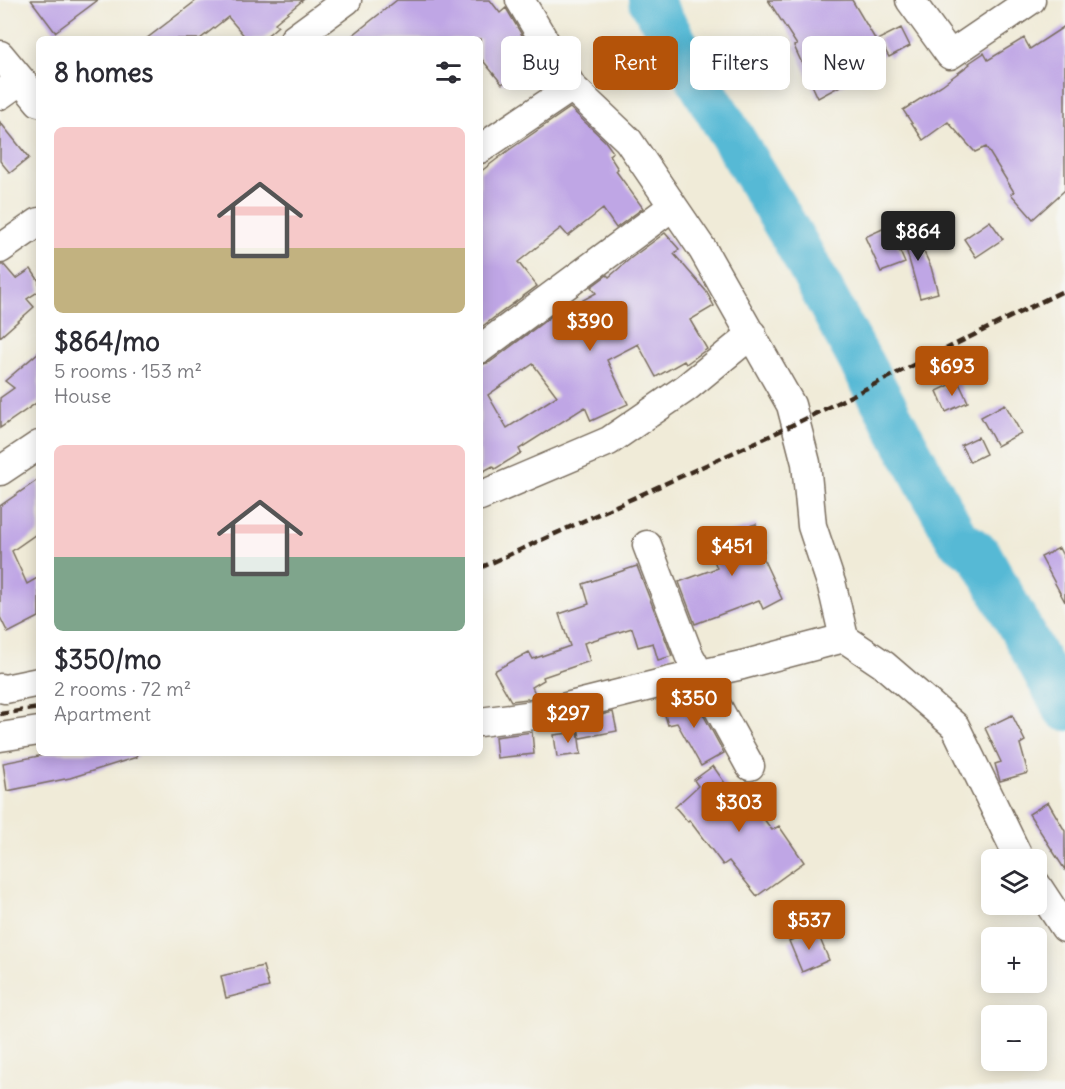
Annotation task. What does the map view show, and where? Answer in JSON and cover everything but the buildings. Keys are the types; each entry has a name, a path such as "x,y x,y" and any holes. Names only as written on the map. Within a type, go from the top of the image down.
{"street":[{"path":"298,36 347,0"},
{"path":"520,0 542,36"},
{"path":"910,0 950,55 1031,0"},
{"path":"0,55 10,88 36,101"},
{"path":"483,146 567,90"},
{"path":"575,90 628,140 703,250 791,405 806,463 812,526 832,586 844,638 884,665 955,726 1015,849"},
{"path":"483,348 673,206"},
{"path":"0,249 36,224"},
{"path":"483,495 609,441 686,388 752,334"},
{"path":"0,471 36,447"},
{"path":"647,545 689,655 750,766"},
{"path":"483,722 534,715 844,638"},
{"path":"0,688 36,683"},
{"path":"0,737 36,731"},
{"path":"1047,901 1065,928"}],"waterway":[{"path":"650,0 796,243 957,538 980,555 1065,709"}],"railway":[{"path":"483,567 774,434 1065,290"},
{"path":"0,714 36,708"}]}
